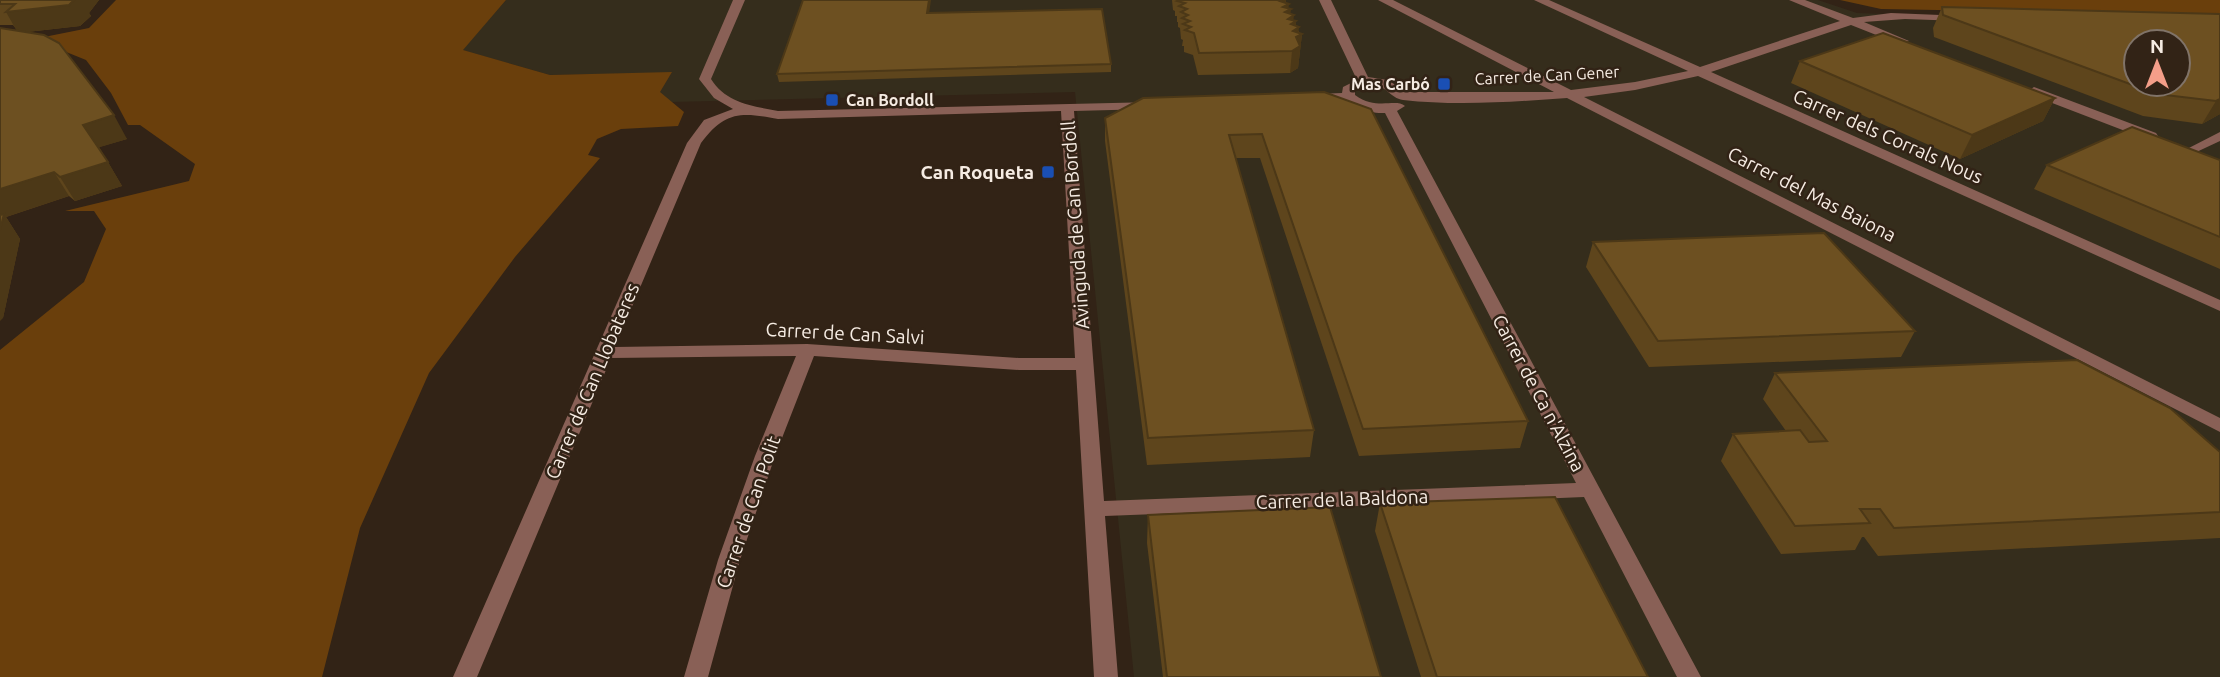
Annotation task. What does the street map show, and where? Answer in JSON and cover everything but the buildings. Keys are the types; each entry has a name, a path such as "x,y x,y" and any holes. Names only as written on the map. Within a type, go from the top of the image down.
{"street":[{"name":"Avinguda de Can Bordoll","path":"739,0 705,79 724,100 744,109 778,115 1067,107 1106,677"},
{"path":"1325,0 1364,82"},
{"name":"Carrer del Mas Baiona","path":"1384,0 2220,426"},
{"name":"Carrer dels Corrals Nous","path":"1540,0 2220,306"},
{"path":"1795,0 1912,45"},
{"name":"Carrer de Can Gener","path":"1396,102 1616,90 1700,72 1851,22 1884,16 1979,19"},
{"path":"1308,99 1349,97 1368,108 1396,102 1397,89 1387,84 1364,82 1353,85 1348,90 1349,97"},
{"path":"2026,88 2210,158"},
{"name":"Carrer de Ca n'Alzina","path":"1396,102 1589,490 1689,677"},
{"path":"1067,107 1159,105"},
{"name":"Carrer de Can Llobateres","path":"465,677 694,143 709,123 744,109"},
{"path":"2178,146 2220,136"},
{"name":"Carrer de Can Salvi","path":"604,353 807,350 1019,364 1085,364"},
{"name":"Carrer de Can Polit","path":"696,677 729,560 765,456 807,350"},
{"name":"Carrer de la Baldona","path":"1095,509 1589,490"}],"shaded area":[{"path":"116,0 506,0 463,50 550,75 672,72 660,92 684,112 678,126 621,129 597,139 588,155 600,158 515,257 429,373 360,528 322,677 0,677 0,350 84,282 106,229 94,211 65,211 189,181 195,164 140,125 128,125 111,93 86,60 34,39 89,28"},
{"path":"506,0 1818,0 1857,13 2220,27 2220,677 1134,677 1075,92 671,102 659,92 671,73 550,75 462,50"},
{"path":"1840,0 2220,0 2220,15 1881,9"}],"place":[{"name":"Mas Carbó","path":"1444,84"},
{"name":"Can Bordoll","path":"832,100"},
{"name":"Can Roqueta","path":"1048,172"}]}
